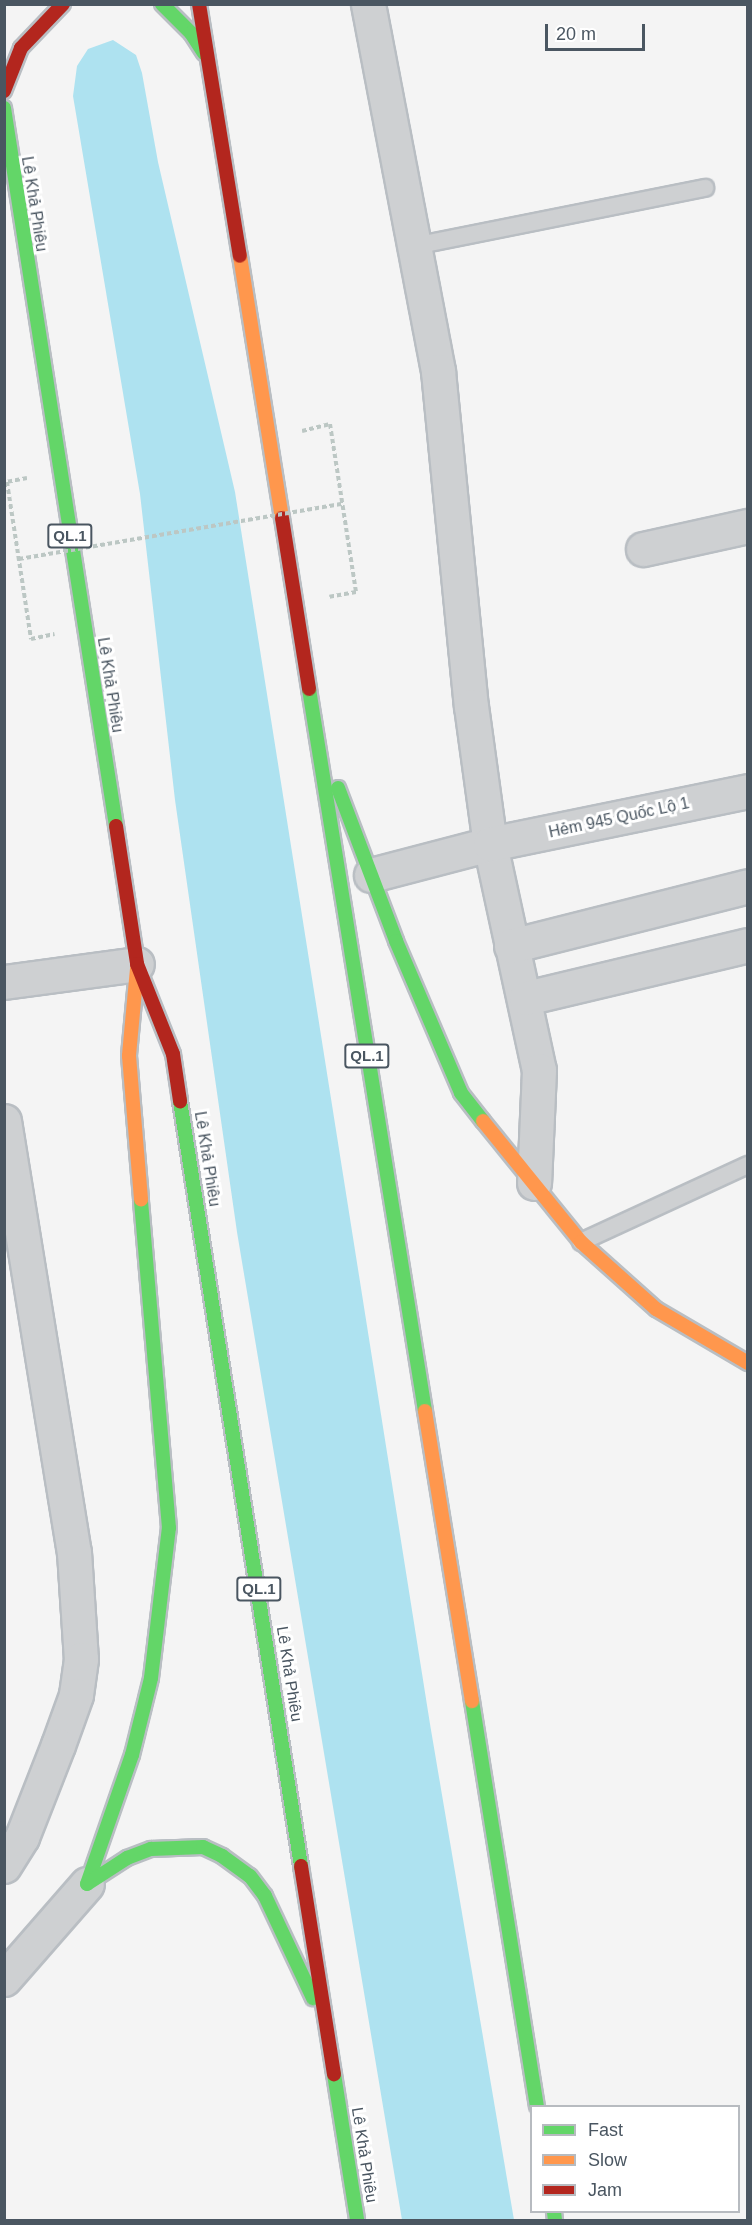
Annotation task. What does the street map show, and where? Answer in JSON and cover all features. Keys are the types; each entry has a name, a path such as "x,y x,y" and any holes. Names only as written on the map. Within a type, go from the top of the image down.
{"highway":[{"path":"4,91 14,61 26,40 63,4"},
{"path":"162,4 191,33 209,60"},
{"name":"QL.1","path":"199,4 271,439 313,724 537,2105"},
{"name":"Lê Khả Phiêu","path":"4,108 9,182 60,472 137,964 173,1054 357,2220"},
{"path":"313,724 371,875 461,1093 581,1242 656,1309 747,1363"},
{"path":"87,1884 132,1755 151,1678 169,1528 129,1056 137,964"},
{"path":"87,1884 127,1858 151,1848 180,1845 203,1848 237,1865 265,1896 329,2035"}],"street":[{"path":"368,4 438,371 471,706 490,844 511,946 526,998 539,1070 534,1183"},
{"path":"643,549 747,526"},
{"name":"Hẻm 945 Quốc Lộ 1","path":"371,875 490,844 747,791"},
{"path":"511,946 747,886"},
{"path":"526,998 747,945"},
{"path":"4,982 137,964"},
{"path":"4,1121 74,1552 81,1659 76,1695 8,1856"},
{"path":"4,1979 87,1884"}],"lane":[{"path":"414,246 705,188"},
{"path":"581,1242 747,1165"}],"path":[{"path":"271,439 330,424 356,592 296,604"},
{"path":"60,472 7,482 31,639 84,629"},
{"path":"19,560 342,504"}],"water":[{"path":"113,40 136,55 142,73 158,162 235,492 430,1724 514,2220 402,2220 237,1232 175,800 140,494 73,96 77,66 88,49"}],"traffic: fast":[{"path":"162,4 191,33 204,53"},
{"path":"4,108 116,826"},
{"path":"309,689 425,1411"},
{"path":"338,788 396,941 461,1093 483,1121"},
{"path":"180,1101 301,1866"},
{"path":"87,1884 132,1755 151,1678 169,1528 141,1200"},
{"path":"472,1701 537,2105"},
{"path":"87,1884 127,1858 151,1849 203,1847 222,1856 250,1876 265,1896 313,1998"},
{"path":"334,2074 357,2220"},
{"path":"554,2213 555,2220"}],"traffic: slow":[{"path":"240,256 282,518"},
{"path":"137,969 129,1056 141,1200"},
{"path":"483,1121 581,1242 656,1309 748,1363"},
{"path":"425,1411 472,1701"}],"traffic: jam":[{"path":"4,91 21,48 63,4"},
{"path":"199,4 240,256"},
{"path":"282,518 309,689"},
{"path":"116,826 137,964 173,1054 180,1101"},
{"path":"301,1866 334,2074"}]}
